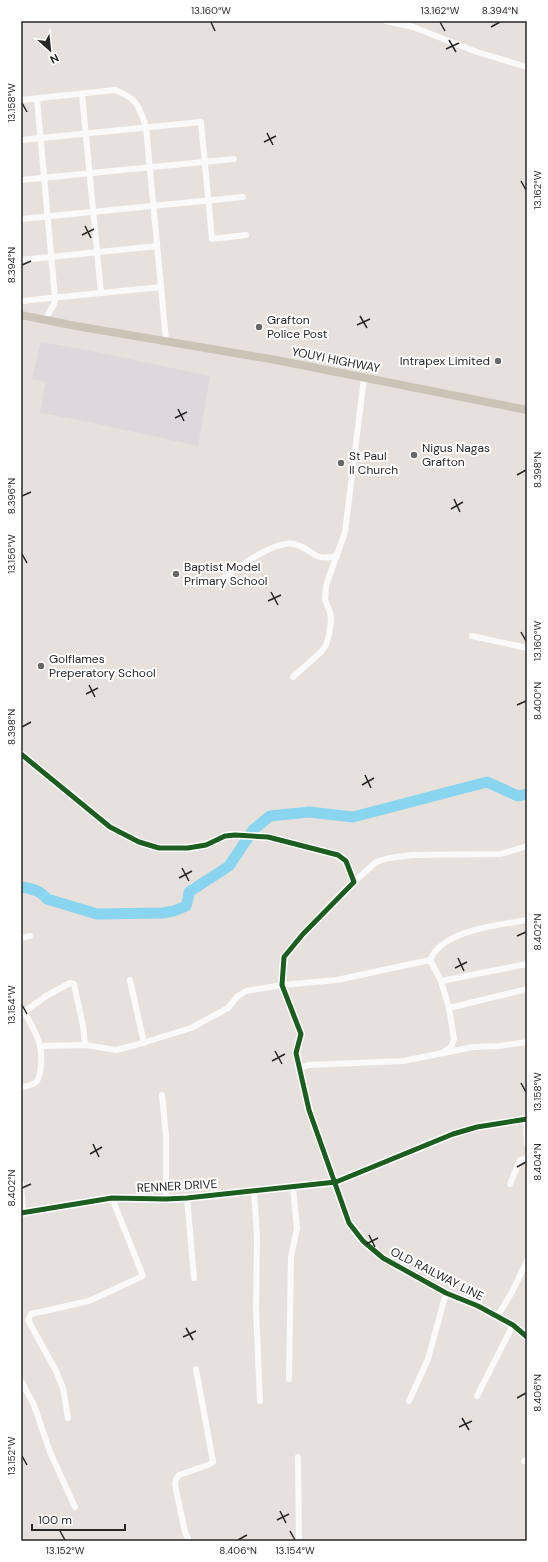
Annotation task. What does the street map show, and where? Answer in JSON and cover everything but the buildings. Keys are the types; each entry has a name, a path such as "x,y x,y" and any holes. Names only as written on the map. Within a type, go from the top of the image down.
{"main road":[{"name":"YOUYI HIGHWAY","path":"21,315 76,326 166,340 527,410"}],"street":[{"path":"386,21 414,24 477,52 527,67"},
{"path":"21,100 115,90 128,95 140,108 146,127 166,340"},
{"path":"82,94 101,293"},
{"path":"36,98 56,298 45,320"},
{"path":"21,140 201,122 212,239 246,235"},
{"path":"21,180 234,159"},
{"path":"21,219 243,197"},
{"path":"21,260 157,246"},
{"path":"21,301 161,287"},
{"path":"293,677 316,657 326,645 329,635 331,621 330,612 325,600 326,586 329,573 337,556 345,532 364,378"},
{"path":"215,584 277,544 287,542 299,545 321,558 337,556"},
{"path":"472,636 527,648"},
{"path":"21,754 110,828 139,842 159,848 188,848 206,845 225,836 235,835 268,837 338,855 346,862 354,882"},
{"name":"OLD RAILWAY LINE","path":"527,846 501,854 412,855 389,858 376,862 354,882 303,934 284,958 282,985 301,1034 296,1053 310,1110 349,1223 363,1241 383,1258 446,1293 478,1306 513,1325 527,1337"},
{"path":"443,1054 451,1047 454,1039 450,1008 441,981 430,960 433,952 463,932 527,920"},
{"path":"21,938 30,936"},
{"path":"40,1046 85,1045 116,1050 191,1028 228,1008 238,996 246,991 282,985 337,980 430,960"},
{"path":"441,981 527,964"},
{"path":"130,980 144,1043"},
{"path":"21,1087 35,1084 39,1079 40,1073 40,1046 30,1022 23,1013 46,996 70,983 74,984 83,1026 85,1045"},
{"path":"450,1008 527,989"},
{"path":"300,1068 308,1065 403,1061 473,1047 500,1046 527,1042"},
{"path":"162,1095 166,1136 166,1199"},
{"path":"526,1120 527,1144"},
{"name":"RENNER DRIVE","path":"22,1213 112,1198 187,1198 336,1182 453,1134 477,1127 526,1120"},
{"path":"510,1184 520,1160 527,1159 527,1157"},
{"path":"21,1184 22,1213"},
{"path":"289,1379 291,1257 297,1228 293,1187"},
{"path":"254,1191 257,1237 256,1310 260,1401"},
{"path":"68,1418 63,1388 28,1320 30,1314 90,1301 143,1276 112,1198"},
{"path":"187,1198 194,1278"},
{"path":"497,1317 512,1292 527,1261"},
{"path":"409,1401 428,1360 446,1293"},
{"path":"477,1396 513,1325"},
{"path":"189,1541 185,1532 176,1479 179,1475 213,1462 196,1369"},
{"path":"21,1381 34,1405 50,1452 75,1507"},
{"path":"298,1458 299,1541"}],"shaded area":[{"path":"41,342 87,350 210,376 198,446 40,413 46,382 32,379"}],"waterway":[{"path":"21,887 36,890 47,899 97,914 162,913 174,911 186,906 189,892 229,866 253,830 270,816 309,812 353,817 487,782 518,796 527,794"}],"cycle path":[{"path":"21,754 110,827 139,842 159,848 188,848 206,845 225,836 235,835 268,837 338,855 346,861 354,882 303,934 284,957 282,985 301,1034 296,1053 309,1110 349,1223 363,1241 383,1258 446,1293 478,1306 513,1325 527,1337"},
{"path":"21,1213 112,1198 187,1198 336,1182 453,1134 477,1127 527,1119"}],"place":[{"name":"Grafton Police Post","path":"259,327"},
{"name":"Intrapex Limited","path":"498,361"},
{"name":"Nigus Nagas Grafton","path":"414,455"},
{"name":"St Paul II Church","path":"341,463"},
{"name":"Baptist Model Primary School","path":"176,574"},
{"name":"Golflames Preperatory School","path":"41,666"}]}
